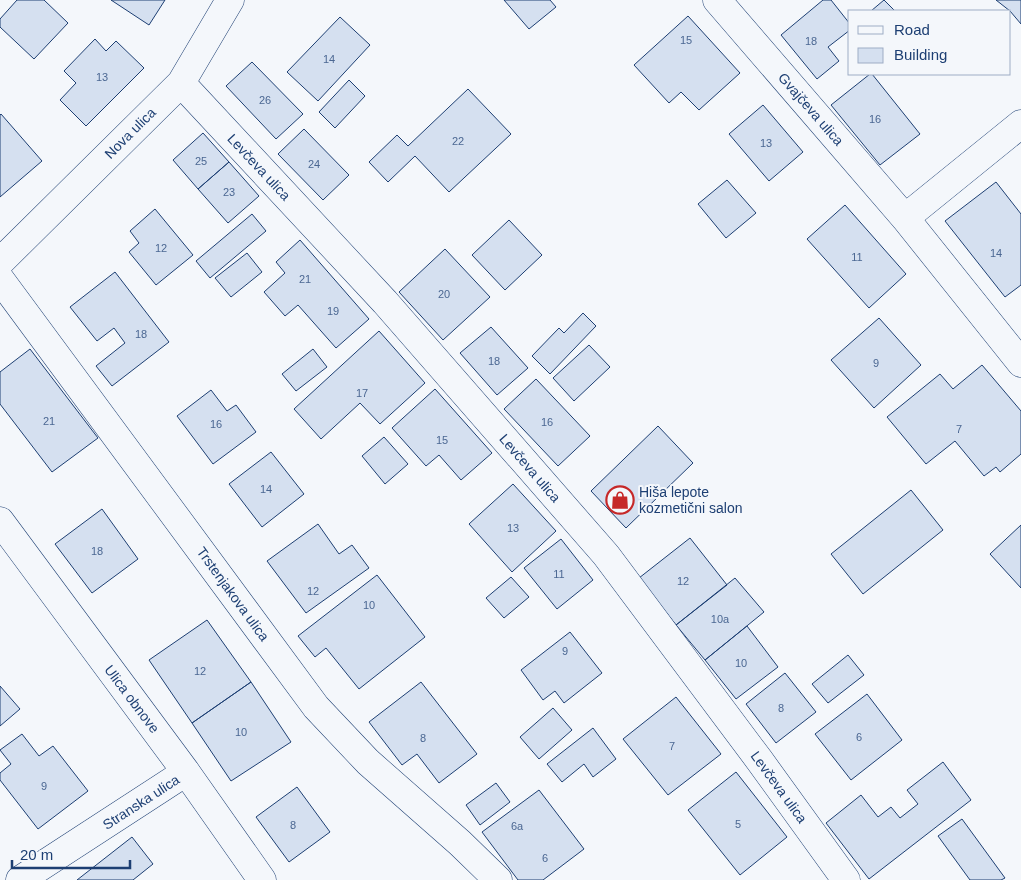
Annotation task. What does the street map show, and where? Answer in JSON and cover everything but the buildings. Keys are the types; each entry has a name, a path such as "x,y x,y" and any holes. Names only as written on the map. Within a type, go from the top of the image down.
{"street":[{"name":"Nova ulica","path":"4,251 181,83 230,0"},
{"name":"Gvajčeva ulica","path":"717,0 905,218 1021,362"},
{"name":"Levčeva ulica","path":"181,83 384,302 606,555 760,761 846,880"},
{"path":"905,218 1021,124"},
{"name":"Trstenjakova ulica","path":"0,279 316,707 368,762 460,843 498,880"},
{"name":"Ulica obnove","path":"0,521 186,772 262,880"},
{"name":"Stranska ulica","path":"20,880 186,772"}],"place":[{"name":"Hiša lepote kozmetični salon","path":"620,500"}]}
